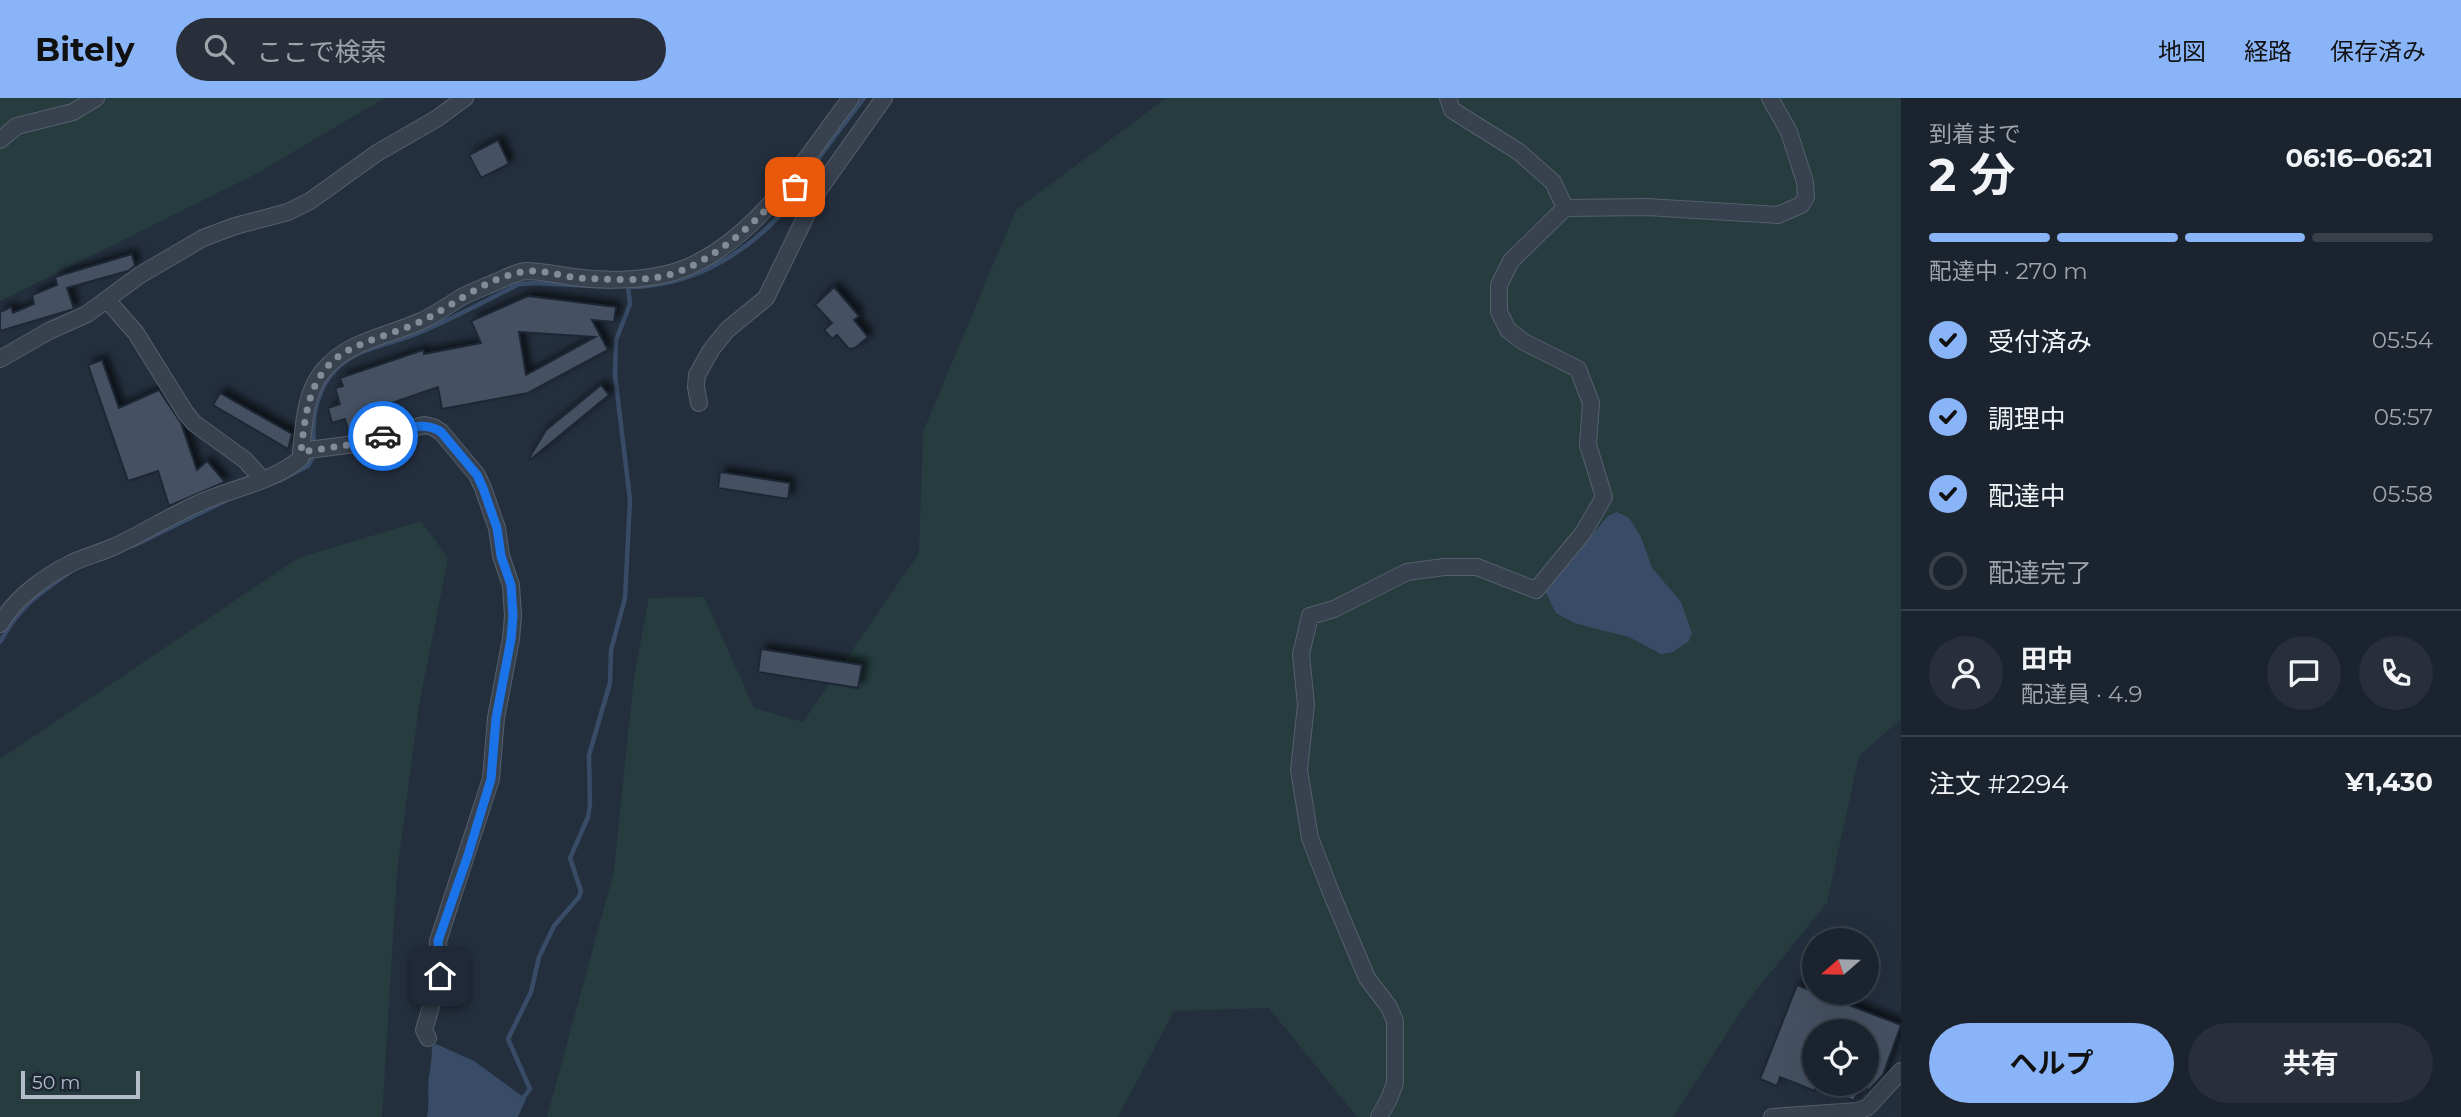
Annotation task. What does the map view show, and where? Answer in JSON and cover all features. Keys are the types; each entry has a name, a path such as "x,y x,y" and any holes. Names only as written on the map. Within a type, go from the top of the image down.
{"street":[{"path":"0,140 17,125 73,112 96,98"},
{"path":"0,359 48,331 88,314 140,275 203,238 235,226 288,212 310,201 377,153 436,119 465,98"},
{"path":"699,403 697,375 712,350 727,330 766,298 801,190 801,164 851,98"},
{"path":"311,451 305,416 312,390 323,371 354,347 422,321 464,296 523,271 587,278 653,278 692,266 736,238 801,190 884,98"},
{"path":"1448,98 1452,110 1519,152 1553,182 1565,208"},
{"path":"1378,1117 1390,1099 1395,1083 1395,1021 1389,1007 1367,978 1332,895 1311,838 1299,770 1306,705 1301,654 1310,616 1334,609 1407,572 1444,567 1477,567 1536,590 1583,533 1604,496 1588,445 1591,404 1578,369 1524,342 1508,330 1499,312 1499,285 1511,261 1565,208 1647,207 1778,215 1801,205 1806,197 1805,182 1789,132 1770,98"},
{"path":"107,300 136,333 194,423 245,460 263,480"},
{"path":"0,624 11,607 68,564 113,547 182,511 263,480 294,464 311,451 354,444 424,425 441,432 477,475 483,488 497,528 501,556 511,585 513,616 496,718 491,779 438,941 440,976 424,1030 428,1038"},
{"path":"1772,1117 1858,1111 1868,1107 1901,1071"}],"green space":[{"path":"0,98 385,98 254,175 0,301"},
{"path":"1166,98 1901,98 1901,719 1859,756 1827,903 1807,928 1802,928 1802,934 1749,999 1673,1117 1357,1117 1269,1008 1174,1011 1118,1117 547,1117 614,871 634,677 649,598 704,597 754,708 803,722 919,553 923,432 1016,210"},
{"path":"421,521 448,558 419,705 397,872 382,1117 0,1117 0,759 298,558"}],"water":[{"path":"1617,512 1629,518 1641,537 1652,568 1681,602 1692,633 1689,641 1673,652 1661,654 1629,637 1574,623 1556,613 1545,591 1608,516"},
{"path":"436,1044 474,1061 526,1099 518,1117 427,1117 432,1046"}],"building":[{"path":"498,140 509,164 481,178 469,155"},
{"path":"132,254 135,266 128,271 67,288 74,309 0,331 0,312 11,307 13,313 34,304 32,295 57,285 55,277"},
{"path":"834,287 859,316 854,320 868,337 855,348 849,349 837,335 832,339 824,330 832,323 815,305"},
{"path":"528,296 616,307 614,322 592,320 608,350 528,393 442,409 438,387 360,414 365,430 349,434 345,419 332,423 328,408 340,404 335,388 343,386 340,378 423,350 424,354 481,343 471,321","holes":["519,332 595,337 526,375"]},
{"path":"102,360 119,408 159,390 181,423 197,470 207,461 225,482 169,506 158,471 128,481 88,365"},
{"path":"601,385 609,395 529,458 546,430"},
{"path":"220,393 292,434 288,449 213,405"},
{"path":"720,472 790,483 788,499 718,488"},
{"path":"761,649 862,665 858,688 758,672"},
{"path":"1797,985 1802,987 1802,1005 1849,1005 1901,1025 1883,1075 1879,1079 1879,1019 1802,1019 1802,1086 1780,1077 1777,1086 1760,1079"},
{"path":"1843,1096 1856,1096 1854,1101"}],"waterway":[{"path":"630,287 679,280 702,271 724,260 763,232 797,195 819,158 864,98"},
{"path":"314,444 314,415 322,389 338,368 362,352 423,331 519,284 611,287"},
{"path":"520,1102 530,1089 508,1039 531,992 539,957 554,926 581,891 570,858 588,817 589,755 610,683 611,650 625,598 630,500 615,375 616,340 630,304 628,287"},
{"path":"279,481 308,466 315,453"},
{"path":"133,546 225,501"},
{"path":"0,642 30,602 70,572"}],"way so far":[{"path":"383,436 354,444 301,452 305,416 312,390 323,371 354,347 422,321 464,296 523,271 576,278 653,278 669,275 692,266 736,238 789,183 795,187"}],"route":[{"path":"383,436 424,425 441,432 477,475 483,488 497,528 501,556 511,585 511,639 496,718 491,779 438,941 440,976"}]}
